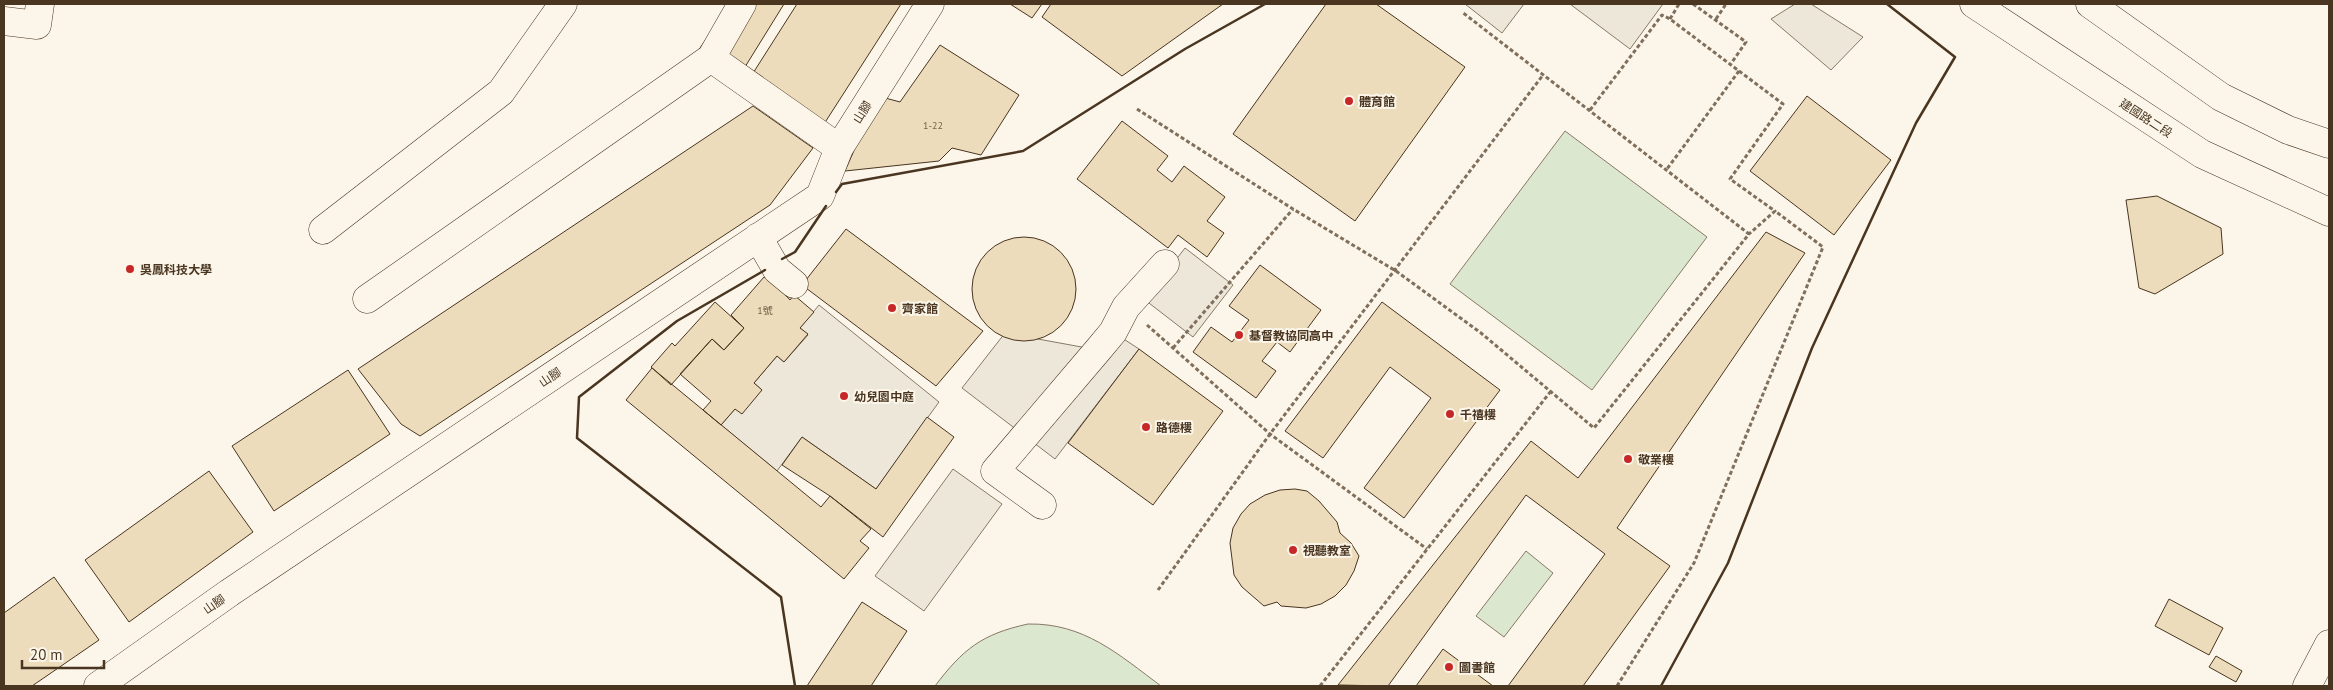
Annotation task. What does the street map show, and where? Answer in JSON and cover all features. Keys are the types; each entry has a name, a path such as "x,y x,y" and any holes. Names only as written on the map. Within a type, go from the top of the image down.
{"street":[{"path":"4,21 37,25 40,4"},
{"path":"323,230 501,92 563,4"},
{"path":"367,299 711,58 742,4"},
{"name":"山腳","path":"98,686 229,593 820,196 839,148 930,4"},
{"name":"建國路二段","path":"1974,4 2202,154 2329,212"},
{"path":"2090,4 2221,97 2288,130 2329,144"},
{"path":"711,58 839,148"},
{"path":"758,237 778,270 794,284"},
{"path":"1042,504 995,470 1113,332 1126,307 1165,264"},
{"path":"2306,686 2329,644"}],"path":[{"path":"1670,19 1679,4"},
{"path":"1693,4 1746,42 1730,65"},
{"path":"1716,19 1726,4"},
{"path":"1462,12 1749,234"},
{"path":"1590,110 1662,15 1670,19 1783,104 1730,179 1823,247 1694,563 1617,686"},
{"path":"1667,169 1739,71"},
{"path":"1158,590 1270,434 1396,271 1543,75"},
{"path":"1137,109 1293,209 1396,271 1481,333 1594,428 1749,234 1775,211"},
{"path":"1173,348 1293,209"},
{"path":"1126,307 1270,434 1427,549"},
{"path":"1320,686 1551,391"}],"green space":[{"path":"1565,131 1707,237 1592,390 1450,284"},
{"path":"1526,551 1553,573 1504,637 1476,616"},
{"path":"1028,624 1048,625 1083,635 1115,652 1161,686 935,686 955,662 975,645 998,633"}],"shaded area":[{"path":"1465,4 1524,4 1502,33"},
{"path":"1570,4 1663,4 1630,49"},
{"path":"1795,4 1811,4 1863,37 1831,70 1771,19"},
{"path":"1185,248 1233,285 1193,337 1145,300"},
{"name":"幼兒園中庭","path":"819,305 939,402 876,489 802,437 777,471 721,425 735,409 762,390 754,383 777,356 784,362 808,335 800,328"},
{"path":"1113,332 1139,349 1055,459 962,388 1005,333 1098,350"},
{"path":"953,469 1002,504 924,611 875,576"}],"building":[{"path":"730,4 784,4 740,75 698,51"},
{"path":"797,4 901,4 824,124 748,81"},
{"path":"1010,4 1042,4 1032,18"},
{"path":"1051,4 1223,4 1122,76 1042,17"},
{"name":"體育館","path":"1326,4 1376,4 1465,67 1355,221 1233,134"},
{"path":"940,45 1019,95 981,155 952,148 939,161 845,171 878,96 900,102"},
{"path":"1807,96 1891,160 1834,235 1750,171"},
{"path":"753,106 813,148 770,205 420,436 401,424 358,369"},
{"path":"1122,121 1168,156 1157,170 1172,182 1184,166 1225,197 1207,221 1224,233 1207,257 1178,235 1168,248 1077,179"},
{"path":"2157,196 2221,228 2223,254 2155,294 2139,288 2126,200"},
{"name":"齊家館","path":"846,229 983,331 936,386 802,285"},
{"name":"敬業樓","path":"1766,232 1805,253 1617,528 1670,566 1583,686 1508,686 1605,554 1526,495 1388,686 1338,685 1531,441 1578,478"},
{"path":"1024,237 1044,241 1061,252 1072,269 1076,289 1072,309 1061,326 1044,337 1024,341 1004,337 987,326 976,309 972,289 976,269 987,252 1004,241"},
{"path":"1260,265 1321,310 1290,352 1277,342 1262,361 1276,371 1256,398 1193,352 1211,327 1232,342 1249,320 1229,306"},
{"path":"764,277 770,278 790,300 794,295 814,312 800,328 808,334 784,362 777,356 754,383 762,390 742,414 735,409 721,425 703,410 711,401 680,374 712,339 724,350 744,328 731,315"},
{"path":"715,302 744,328 724,350 712,339 671,385 651,367 672,343 675,346"},
{"name":"千禧樓","path":"1382,302 1500,390 1404,518 1364,488 1431,398 1390,367 1323,458 1285,431"},
{"name":"路德樓","path":"1139,349 1223,411 1153,505 1068,443"},
{"path":"652,368 821,507 830,496 871,529 860,541 869,548 844,579 626,400"},
{"path":"348,370 390,434 274,511 232,446"},
{"path":"927,417 954,437 883,537 830,496 782,465 802,437 876,489"},
{"path":"209,471 253,532 129,622 85,560"},
{"name":"視聽教室","path":"1295,489 1307,491 1319,501 1337,522 1340,533 1351,543 1359,556 1354,571 1346,585 1335,596 1321,604 1306,608 1281,606 1277,602 1264,606 1242,587 1234,575 1230,543 1233,528 1241,514 1250,504 1265,495 1280,490"},
{"path":"54,577 99,640 32,686 4,686 4,613"},
{"path":"2169,599 2223,628 2209,655 2155,626"},
{"path":"862,602 907,631 871,686 807,686"},
{"name":"圖書館","path":"1443,649 1493,686 1416,686"},
{"path":"2216,656 2242,671 2236,682 2209,667"}],"wall":[{"path":"836,192 842,184 1023,151 1185,49 1265,4"},
{"path":"1661,686 1728,563 1812,348 1916,123 1955,57 1887,4"},
{"path":"782,259 795,252 826,206"},
{"path":"765,270 677,321 579,397 577,438 781,597 795,686"}],"place":[{"name":"體育館","path":"1349,101"},
{"name":"吳鳳科技大學","path":"130,269"},
{"name":"齊家館","path":"892,308"},
{"name":"基督教協同高中","path":"1239,335"},
{"name":"幼兒園中庭","path":"844,396"},
{"name":"千禧樓","path":"1450,414"},
{"name":"路德樓","path":"1146,427"},
{"name":"敬業樓","path":"1628,459"},
{"name":"視聽教室","path":"1293,550"},
{"name":"圖書館","path":"1449,667"}]}
